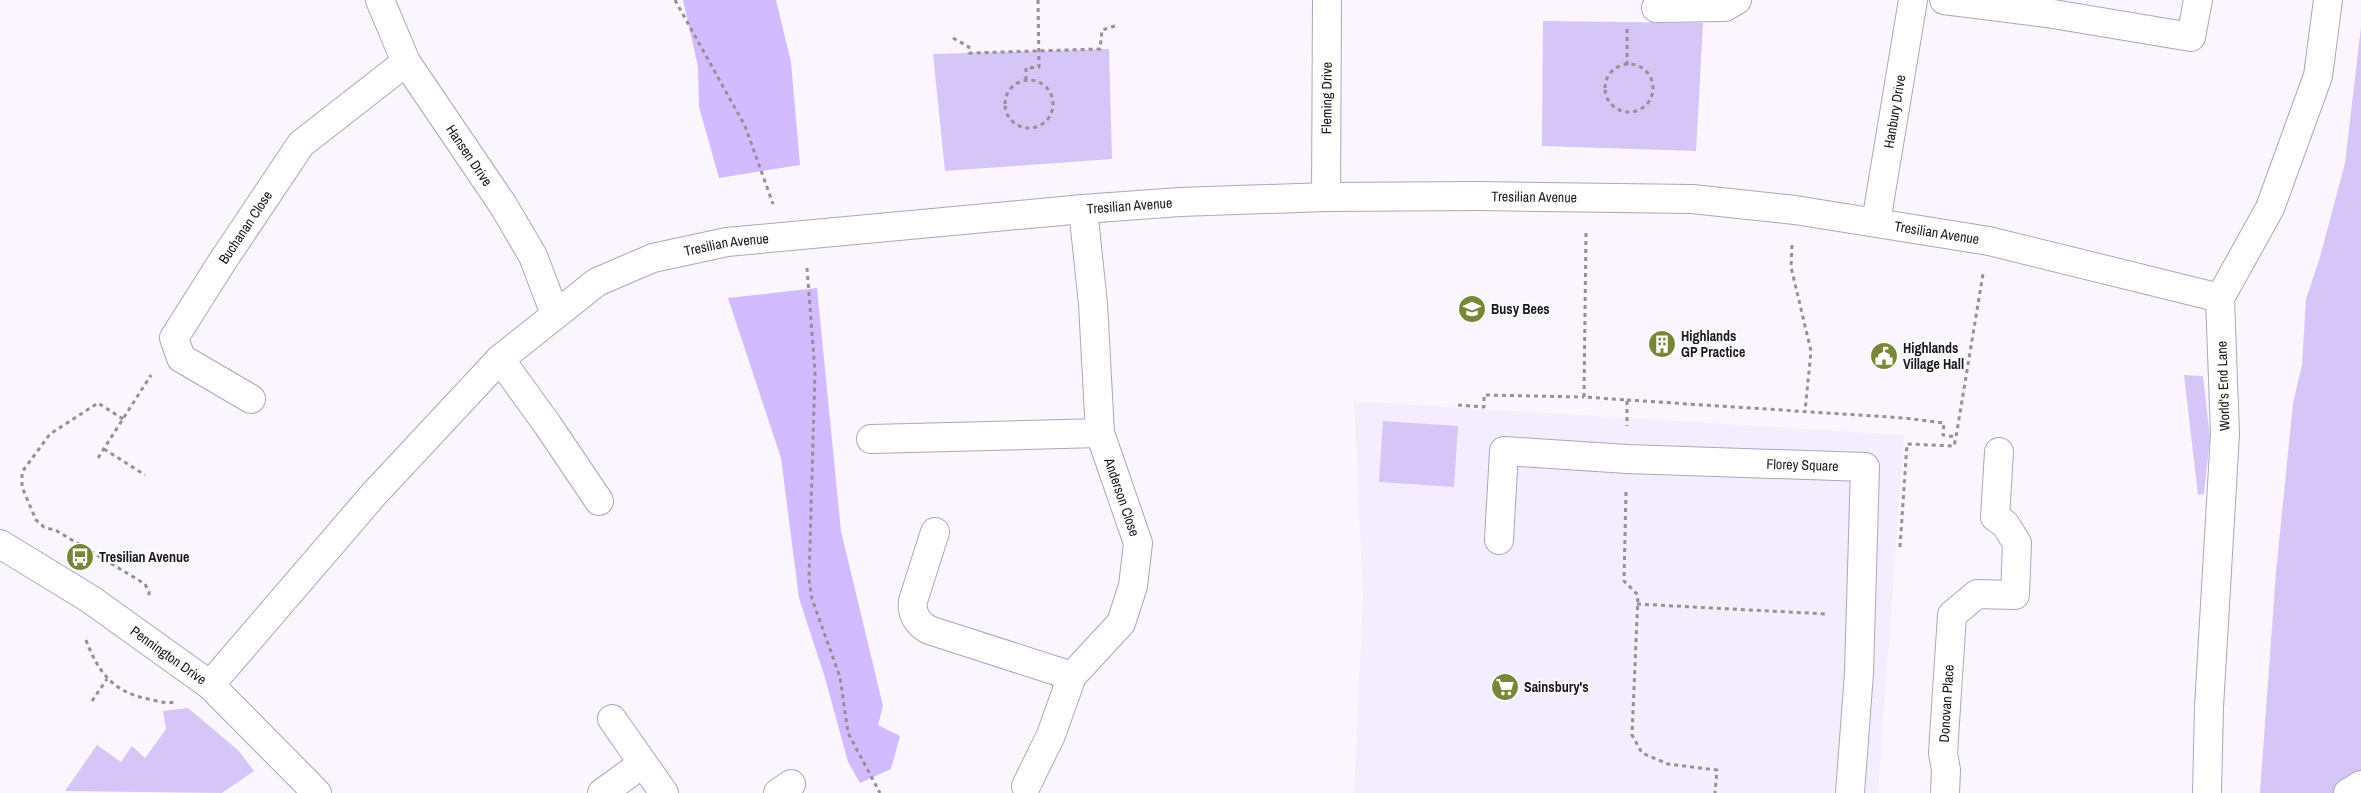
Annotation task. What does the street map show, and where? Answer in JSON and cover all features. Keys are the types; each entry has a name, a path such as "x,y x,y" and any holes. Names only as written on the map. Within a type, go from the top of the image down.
{"street":[{"name":"Hansen Drive","path":"380,0 406,62 503,206 534,256 555,314"},
{"name":"Fleming Drive","path":"1326,0 1326,197"},
{"path":"1656,8 1725,7 1738,0"},
{"name":"Hanbury Drive","path":"1876,222 1913,0"},
{"path":"1944,0 2047,13 2191,37 2198,0"},
{"path":"2220,298 2270,208 2318,76 2328,0"},
{"name":"Buchanan Close","path":"174,338 301,144 406,62"},
{"name":"Tresilian Avenue","path":"210,685 374,494 500,359 597,282 654,258 727,242 1083,209 1180,202 1326,197 1692,199 1795,210 1989,242 2220,298"},
{"name":"Anderson Close","path":"1026,786 1051,735 1072,676 1121,623 1133,586 1138,543 1100,433 1093,304 1083,209"},
{"name":"World's End Lane","path":"2207,793 2209,707 2225,434 2220,298"},
{"path":"174,338 181,358 251,399"},
{"path":"500,359 599,500"},
{"path":"871,439 1100,433"},
{"name":"Florey Square","path":"1498,540 1504,450 1627,459 1865,468 1859,616 1859,673 1850,793"},
{"name":"Donovan Place","path":"1945,793 1946,770 1943,753 1952,615 1977,594 2015,595 2017,544 2005,524 1995,517 1999,452"},
{"path":"935,532 913,601 912,607 919,622 929,630 1072,676"},
{"name":"Pennington Drive","path":"0,544 90,599 210,685 311,791"},
{"path":"612,719 664,793"},
{"path":"602,793 642,764"},
{"path":"2348,793 2361,785"}],"path":[{"path":"675,0 745,126 776,213"},
{"path":"1026,80 1026,68 1039,67 1038,0"},
{"path":"953,38 969,47 970,53 1100,49 1102,30 1118,25"},
{"path":"1635,65 1648,74 1653,88 1648,103 1643,109 1628,112 1620,111 1608,101 1605,85 1608,77 1619,66 1635,65"},
{"path":"1026,80 1042,84 1048,89 1053,104 1048,119 1042,124 1027,128 1019,126 1008,116 1005,101 1012,87 1026,80"},
{"path":"1584,397 1586,197"},
{"path":"1795,210 1791,267 1811,351 1804,410"},
{"path":"1900,549 1907,444 1954,446 1989,242"},
{"path":"807,264 814,372 809,579 812,599 840,677 848,732 880,793"},
{"path":"98,458 174,338"},
{"path":"1458,405 1484,407 1484,395 1584,397 1804,410 1944,423 1943,435 1956,437"},
{"path":"1627,400 1624,582 1638,595 1632,735 1642,753 1668,764 1717,770 1715,793"},
{"path":"123,419 98,403 50,434 22,472 22,487 36,520 44,527 57,531 145,584 149,592 148,600 132,629"},
{"path":"104,449 145,475"},
{"path":"1637,604 1859,616"},
{"path":"92,701 107,679"}],"shaded area":[{"path":"683,0 776,0 791,62 800,165 719,178 699,107 698,67"},
{"path":"1543,21 1703,23 1696,151 1542,146"},
{"path":"2361,27 2361,793 2260,793 2276,572 2293,403 2302,365 2306,299 2320,257 2345,163"},
{"path":"1109,49 1112,159 945,171 933,54"},
{"path":"817,288 841,531 883,706 878,725 900,736 891,769 860,783 848,762 825,678 799,598 781,458 728,298"},
{"path":"2184,375 2203,376 2210,438 2204,494 2198,495"},
{"path":"1354,401 1904,435 1878,793 1354,793 1363,597"},
{"path":"1383,421 1458,426 1454,487 1379,482"},
{"path":"188,708 239,751 254,771 222,793 65,791 97,745 121,762 132,746 145,758 166,729 163,711"}],"place":[{"name":"Busy Bees","path":"1472,309"},
{"name":"Highlands GP Practice","path":"1662,344"},
{"name":"Highlands Village Hall","path":"1884,356"},
{"name":"Tresilian Avenue","path":"80,557"},
{"name":"Sainsbury's","path":"1505,687"}]}
